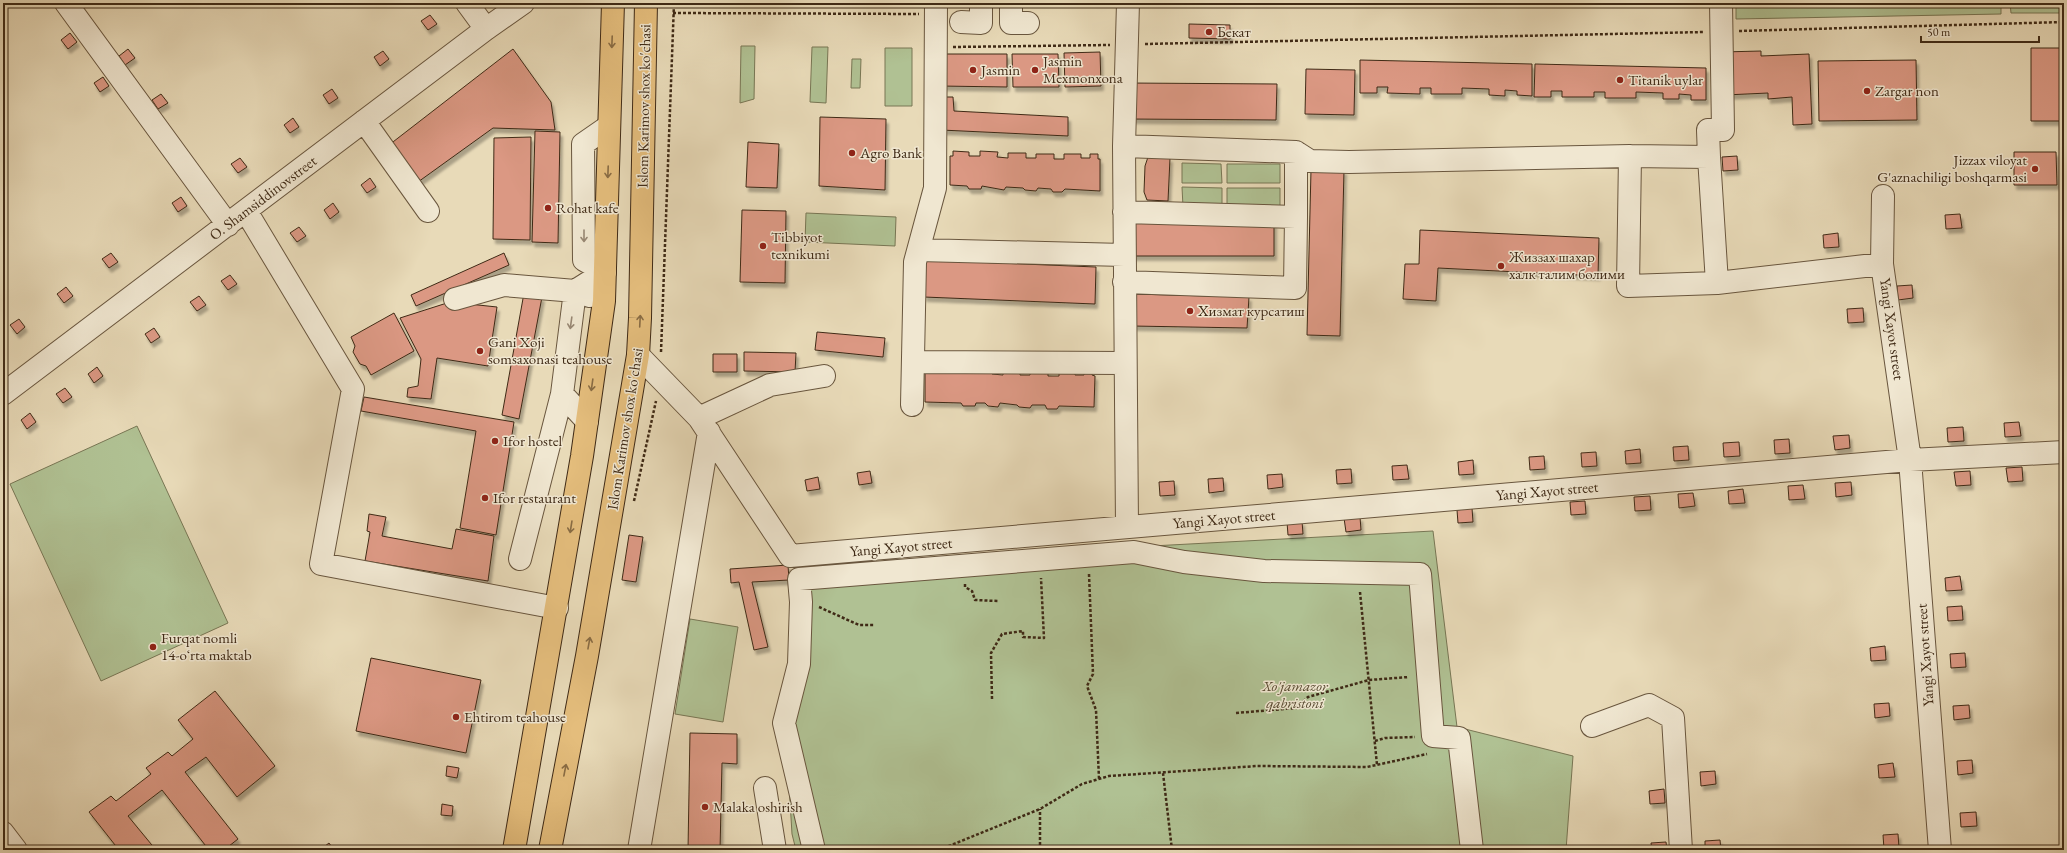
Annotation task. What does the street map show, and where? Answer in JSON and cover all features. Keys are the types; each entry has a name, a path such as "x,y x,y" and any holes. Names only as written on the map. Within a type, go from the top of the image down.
{"main road":[{"path":"514,850 557,608 587,421 604,301 613,3"},
{"name":"Islom Karimov shox ko'chasi","path":"550,850 587,656 638,355 646,3"},
{"path":"524,797 526,807 533,815 544,817 553,813 559,804"}],"street":[{"path":"66,3 228,225"},
{"path":"467,3 486,29"},
{"name":"O. Shamsiddinovstreet","path":"6,385 228,225 486,29 523,3"},
{"path":"961,22 981,23 981,3"},
{"path":"1011,3 1011,23 1028,23"},
{"path":"1128,3 1124,146 1124,282 1128,527"},
{"path":"1717,283 1708,130 1723,130 1721,3"},
{"path":"912,405 915,262 935,188 936,8"},
{"path":"364,121 428,211"},
{"path":"1124,146 1296,152 1310,161 1349,162 1630,156 1709,157"},
{"path":"1124,282 1295,288 1296,152"},
{"path":"1630,156 1628,286 1717,283 1882,264"},
{"name":"Yangi Xayot street","path":"1883,196 1882,264 1910,460 1940,850"},
{"path":"246,211 354,389 321,564 557,608"},
{"path":"1124,212 1296,217"},
{"path":"918,250 1124,255"},
{"path":"575,291 605,272"},
{"path":"455,299 504,285 575,291 604,301"},
{"path":"520,559 562,394 575,291"},
{"name":"Yangi Xayot street","path":"638,355 704,425 790,556 1910,460"},
{"path":"913,362 1125,363"},
{"path":"639,850 704,425 770,385 824,376"},
{"path":"562,394 587,421"},
{"path":"1910,460 2064,452"},
{"path":"814,850 784,723 799,664 801,602 799,579 1134,552 1184,562 1264,571 1420,574 1433,736 1459,738 1472,850"},
{"path":"1592,726 1648,705 1673,718 1682,850"},
{"path":"765,788 775,850"},
{"path":"3,833 16,850"}],"path":[{"path":"673,13 936,8"},
{"path":"936,47 1722,32 2064,22"},
{"path":"1088,556 1093,674 1087,686 1096,710 1099,779"},
{"path":"992,699 992,653 1002,634 1023,631 1023,637 1044,638 1040,560"},
{"path":"963,566 965,587 972,591 975,600 998,601"},
{"path":"1358,573 1377,765"},
{"path":"801,602 820,607 859,625 875,625"},
{"path":"1236,713 1296,708 1308,697 1369,680 1428,675"},
{"path":"939,850 1040,809 1082,784 1109,776 1257,766 1367,767 1434,752 1433,736 1385,738 1375,741"},
{"path":"1163,773 1172,850"},
{"path":"1040,809 1040,850"}],"green space":[{"path":"1736,3 2001,3 2001,14 1736,19"},
{"path":"2010,3 2064,3 2064,13 2011,13"},
{"path":"741,46 755,46 754,99 740,103"},
{"path":"812,47 828,47 826,103 810,102"},
{"path":"885,48 912,48 912,106 885,106"},
{"path":"852,59 861,59 860,88 851,88"},
{"path":"1182,163 1221,164 1222,183 1182,183"},
{"path":"1227,164 1280,164 1280,183 1227,183"},
{"path":"1182,187 1222,188 1222,207 1183,207"},
{"path":"1227,188 1280,188 1280,207 1227,207"},
{"path":"806,213 896,217 895,246 805,242"},
{"path":"137,426 228,623 101,681 10,484"},
{"name":"Xo'jamazor qabristoni","path":"1433,531 1457,727 1573,756 1566,850 796,850 792,834 785,719 808,625 795,569 1133,547"},
{"path":"690,619 738,627 723,722 675,714"}],"building":[{"path":"430,15 437,24 428,30 421,21"},
{"name":"Бекат","path":"1189,24 1230,25 1230,39 1189,38"},
{"path":"70,33 77,42 68,49 61,40"},
{"path":"2031,48 2064,48 2064,121 2031,121"},
{"path":"128,49 135,58 125,65 119,56"},
{"path":"513,49 551,102 555,130 493,128 418,182 389,145"},
{"path":"383,51 389,59 380,66 374,57"},
{"path":"1761,51 1761,56 1809,54 1812,124 1793,125 1792,97 1768,99 1768,93 1725,95 1722,52"},
{"path":"1100,52 1101,86 1065,87 1064,53"},
{"name":"Jasmin","path":"939,54 1007,54 1007,87 940,86"},
{"name":"Jasmin Mexmonxona","path":"1012,54 1058,54 1059,87 1013,87"},
{"path":"1360,60 1532,64 1532,96 1517,95 1517,91 1505,90 1505,96 1489,95 1489,89 1462,88 1462,94 1431,94 1431,88 1420,88 1420,94 1387,93 1388,87 1377,87 1377,93 1360,93"},
{"name":"Zargar non","path":"1916,60 1917,120 1819,121 1818,61"},
{"name":"Titanik uylar","path":"1535,64 1706,68 1706,100 1691,100 1691,95 1679,94 1679,99 1663,99 1663,93 1636,92 1636,98 1605,98 1605,92 1594,92 1594,97 1562,97 1562,91 1551,91 1551,97 1534,97"},
{"path":"1306,69 1355,70 1354,115 1305,114"},
{"path":"103,77 109,86 100,92 94,83"},
{"path":"1128,83 1277,84 1276,120 1128,119"},
{"path":"332,89 338,98 329,104 323,95"},
{"path":"161,94 168,103 158,109 152,100"},
{"path":"943,97 953,97 954,111 1068,117 1068,136 941,130"},
{"name":"Agro Bank","path":"820,117 886,119 885,190 819,186"},
{"path":"293,118 299,127 290,133 284,125"},
{"path":"535,131 560,132 558,243 532,242"},
{"path":"531,137 530,240 493,239 494,138"},
{"path":"748,142 779,144 777,188 746,187"},
{"path":"953,151 969,152 969,156 980,156 980,151 998,152 997,157 1008,158 1008,153 1026,153 1026,158 1036,158 1036,154 1054,154 1054,159 1064,159 1064,154 1081,154 1081,158 1090,158 1090,154 1098,154 1098,159 1100,159 1100,191 1065,189 1062,192 1053,192 1051,189 1038,188 1036,191 1025,190 1023,188 1006,187 1004,190 982,186 981,189 969,189 967,186 950,185 950,156 953,156"},
{"name":"Jizzax viloyat G'aznachiligi boshqarmasi","path":"2014,152 2056,152 2057,185 2014,185"},
{"path":"1737,156 1738,170 1723,171 1722,157"},
{"path":"1148,157 1170,158 1168,201 1147,200 1144,192 1145,166"},
{"path":"240,158 247,167 238,173 231,164"},
{"path":"1311,170 1344,170 1340,336 1307,335"},
{"path":"370,178 376,187 367,193 361,185"},
{"path":"181,197 187,206 178,212 172,203"},
{"path":"333,203 339,212 330,219 324,210"},
{"name":"Tibbiyot texnikumi","path":"742,210 786,211 785,283 740,282"},
{"path":"1960,214 1962,228 1946,229 1945,215"},
{"path":"1129,222 1274,222 1274,256 1129,256"},
{"path":"299,227 306,236 297,242 290,233"},
{"name":"Жиззах шахар халк талим болими","path":"1420,230 1599,238 1598,276 1438,268 1436,301 1403,299 1405,264 1419,264"},
{"path":"1838,233 1839,247 1824,248 1823,235"},
{"path":"111,253 118,262 109,268 102,259"},
{"path":"504,253 509,265 416,306 411,295"},
{"path":"926,260 1096,267 1095,304 924,297"},
{"path":"230,275 237,284 228,290 221,281"},
{"path":"1912,285 1913,298 1898,300 1897,286"},
{"path":"66,287 73,296 64,303 57,294"},
{"path":"524,293 542,297 519,419 502,415"},
{"name":"Хизмат курсатиш","path":"1132,294 1249,297 1247,328 1132,326"},
{"path":"199,296 206,305 197,311 190,302"},
{"path":"450,302 497,307 488,366 437,358 431,399 407,397 408,388 418,386 421,359 400,318"},
{"path":"1863,308 1864,322 1848,323 1847,309"},
{"path":"394,313 414,351 371,375 366,366 360,364 353,352 355,346 351,337"},
{"path":"19,319 25,327 17,334 10,325"},
{"path":"154,328 160,337 151,343 145,334"},
{"path":"817,332 885,338 883,357 815,350"},
{"path":"744,352 796,353 795,372 744,371"},
{"path":"713,354 737,354 737,372 713,372"},
{"path":"97,367 103,376 94,383 88,374"},
{"path":"992,369 992,374 1003,375 1003,370 1020,370 1020,375 1030,375 1030,371 1048,371 1048,376 1059,376 1059,371 1075,371 1075,375 1084,375 1084,371 1092,371 1092,375 1095,376 1094,407 1059,406 1057,409 1047,409 1045,405 1032,405 1030,408 1000,403 998,407 988,406 985,403 976,403 975,406 963,406 961,403 925,402 925,372"},
{"path":"65,388 72,397 63,403 56,394"},
{"path":"364,397 514,422 496,535 460,528 476,431 361,411"},
{"path":"30,413 36,422 27,429 21,420"},
{"path":"2061,420 2064,420 2064,434 2062,434"},
{"path":"2019,422 2021,436 2005,437 2004,423"},
{"path":"1963,427 1964,441 1948,442 1947,428"},
{"path":"1849,435 1850,448 1835,450 1833,436"},
{"path":"1789,439 1790,453 1775,454 1774,440"},
{"path":"1739,442 1740,456 1724,457 1723,443"},
{"path":"1688,446 1689,460 1674,461 1673,447"},
{"path":"1640,449 1641,463 1626,464 1625,451"},
{"path":"1596,452 1597,466 1582,467 1581,453"},
{"path":"1544,456 1545,469 1530,470 1529,457"},
{"path":"1473,460 1474,474 1459,475 1458,462"},
{"path":"1407,465 1409,479 1393,480 1392,466"},
{"path":"2022,467 2023,481 2008,482 2006,468"},
{"path":"1351,469 1352,483 1337,484 1336,470"},
{"path":"870,471 872,483 859,485 857,473"},
{"path":"1970,471 1971,485 1956,486 1954,472"},
{"path":"1282,474 1283,487 1268,489 1267,475"},
{"path":"818,477 820,489 807,491 805,480"},
{"path":"1223,478 1224,491 1209,493 1208,479"},
{"path":"1174,481 1175,495 1160,496 1159,482"},
{"path":"1851,482 1852,495 1836,497 1835,483"},
{"path":"1803,485 1805,499 1789,500 1788,486"},
{"path":"1743,489 1745,503 1729,504 1728,491"},
{"path":"1693,493 1695,506 1679,508 1678,494"},
{"path":"1650,496 1651,510 1635,511 1634,497"},
{"path":"1585,501 1586,514 1571,515 1570,502"},
{"path":"1472,508 1473,522 1458,523 1457,510"},
{"path":"369,514 386,517 382,536 452,549 456,529 494,536 488,581 365,561 370,532 367,531"},
{"path":"1360,517 1361,530 1346,532 1344,518"},
{"path":"1302,521 1303,534 1288,535 1287,522"},
{"path":"629,535 643,537 636,582 622,580"},
{"path":"788,565 789,580 752,582 768,647 754,650 739,582 731,583 730,569"},
{"path":"1960,576 1962,590 1946,591 1945,578"},
{"path":"1962,606 1963,620 1948,621 1947,607"},
{"path":"1885,646 1886,660 1871,661 1870,648"},
{"path":"1965,653 1966,667 1951,668 1950,654"},
{"path":"371,658 481,680 466,753 356,731"},
{"path":"215,691 275,766 237,797 206,757 185,772 238,839 224,850 209,850 162,790 128,816 156,850 119,850 89,812 111,796 116,801 151,774 146,768 168,752 172,756 193,739 178,720"},
{"path":"1889,703 1890,716 1875,718 1874,704"},
{"path":"1969,705 1970,718 1954,720 1953,706"},
{"name":"Malaka oshirish","path":"690,733 737,734 737,764 722,763 720,850 688,850"},
{"path":"1972,760 1973,773 1958,775 1957,761"},
{"path":"1893,763 1895,777 1879,778 1878,765"},
{"path":"447,766 459,768 457,778 446,776"},
{"path":"1715,771 1716,784 1701,786 1700,772"},
{"path":"1664,789 1665,803 1650,804 1649,791"},
{"path":"442,804 453,806 452,816 441,815"},
{"path":"1976,812 1977,826 1961,827 1960,813"},
{"path":"1898,834 1899,848 1884,849 1883,835"},
{"path":"1720,840 1721,850 1705,850 1705,841"},
{"path":"1666,842 1667,850 1652,850 1651,843"},
{"path":"329,843 334,850 320,850"}],"place":[{"name":"Бекат","path":"1209,32"},
{"name":"Jasmin","path":"973,70"},
{"name":"Jasmin Mexmonxona","path":"1035,70"},
{"name":"Titanik uylar","path":"1620,80"},
{"name":"Zargar non","path":"1867,91"},
{"name":"Agro Bank","path":"852,153"},
{"name":"Jizzax viloyat G'aznachiligi boshqarmasi","path":"2035,169"},
{"name":"Rohat kafe","path":"548,208"},
{"name":"Tibbiyot texnikumi","path":"763,246"},
{"name":"Жиззах шахар халк талим болими","path":"1501,266"},
{"name":"Хизмат курсатиш","path":"1190,311"},
{"name":"Gani Xoji somsaxonasi teahouse","path":"480,351"},
{"name":"Ifor hostel","path":"495,441"},
{"name":"Ifor restaurant","path":"485,498"},
{"name":"Furqat nomli 14-oʻrta maktab","path":"153,647"},
{"name":"Ehtirom teahouse","path":"456,717"},
{"name":"Malaka oshirish","path":"705,807"}]}
